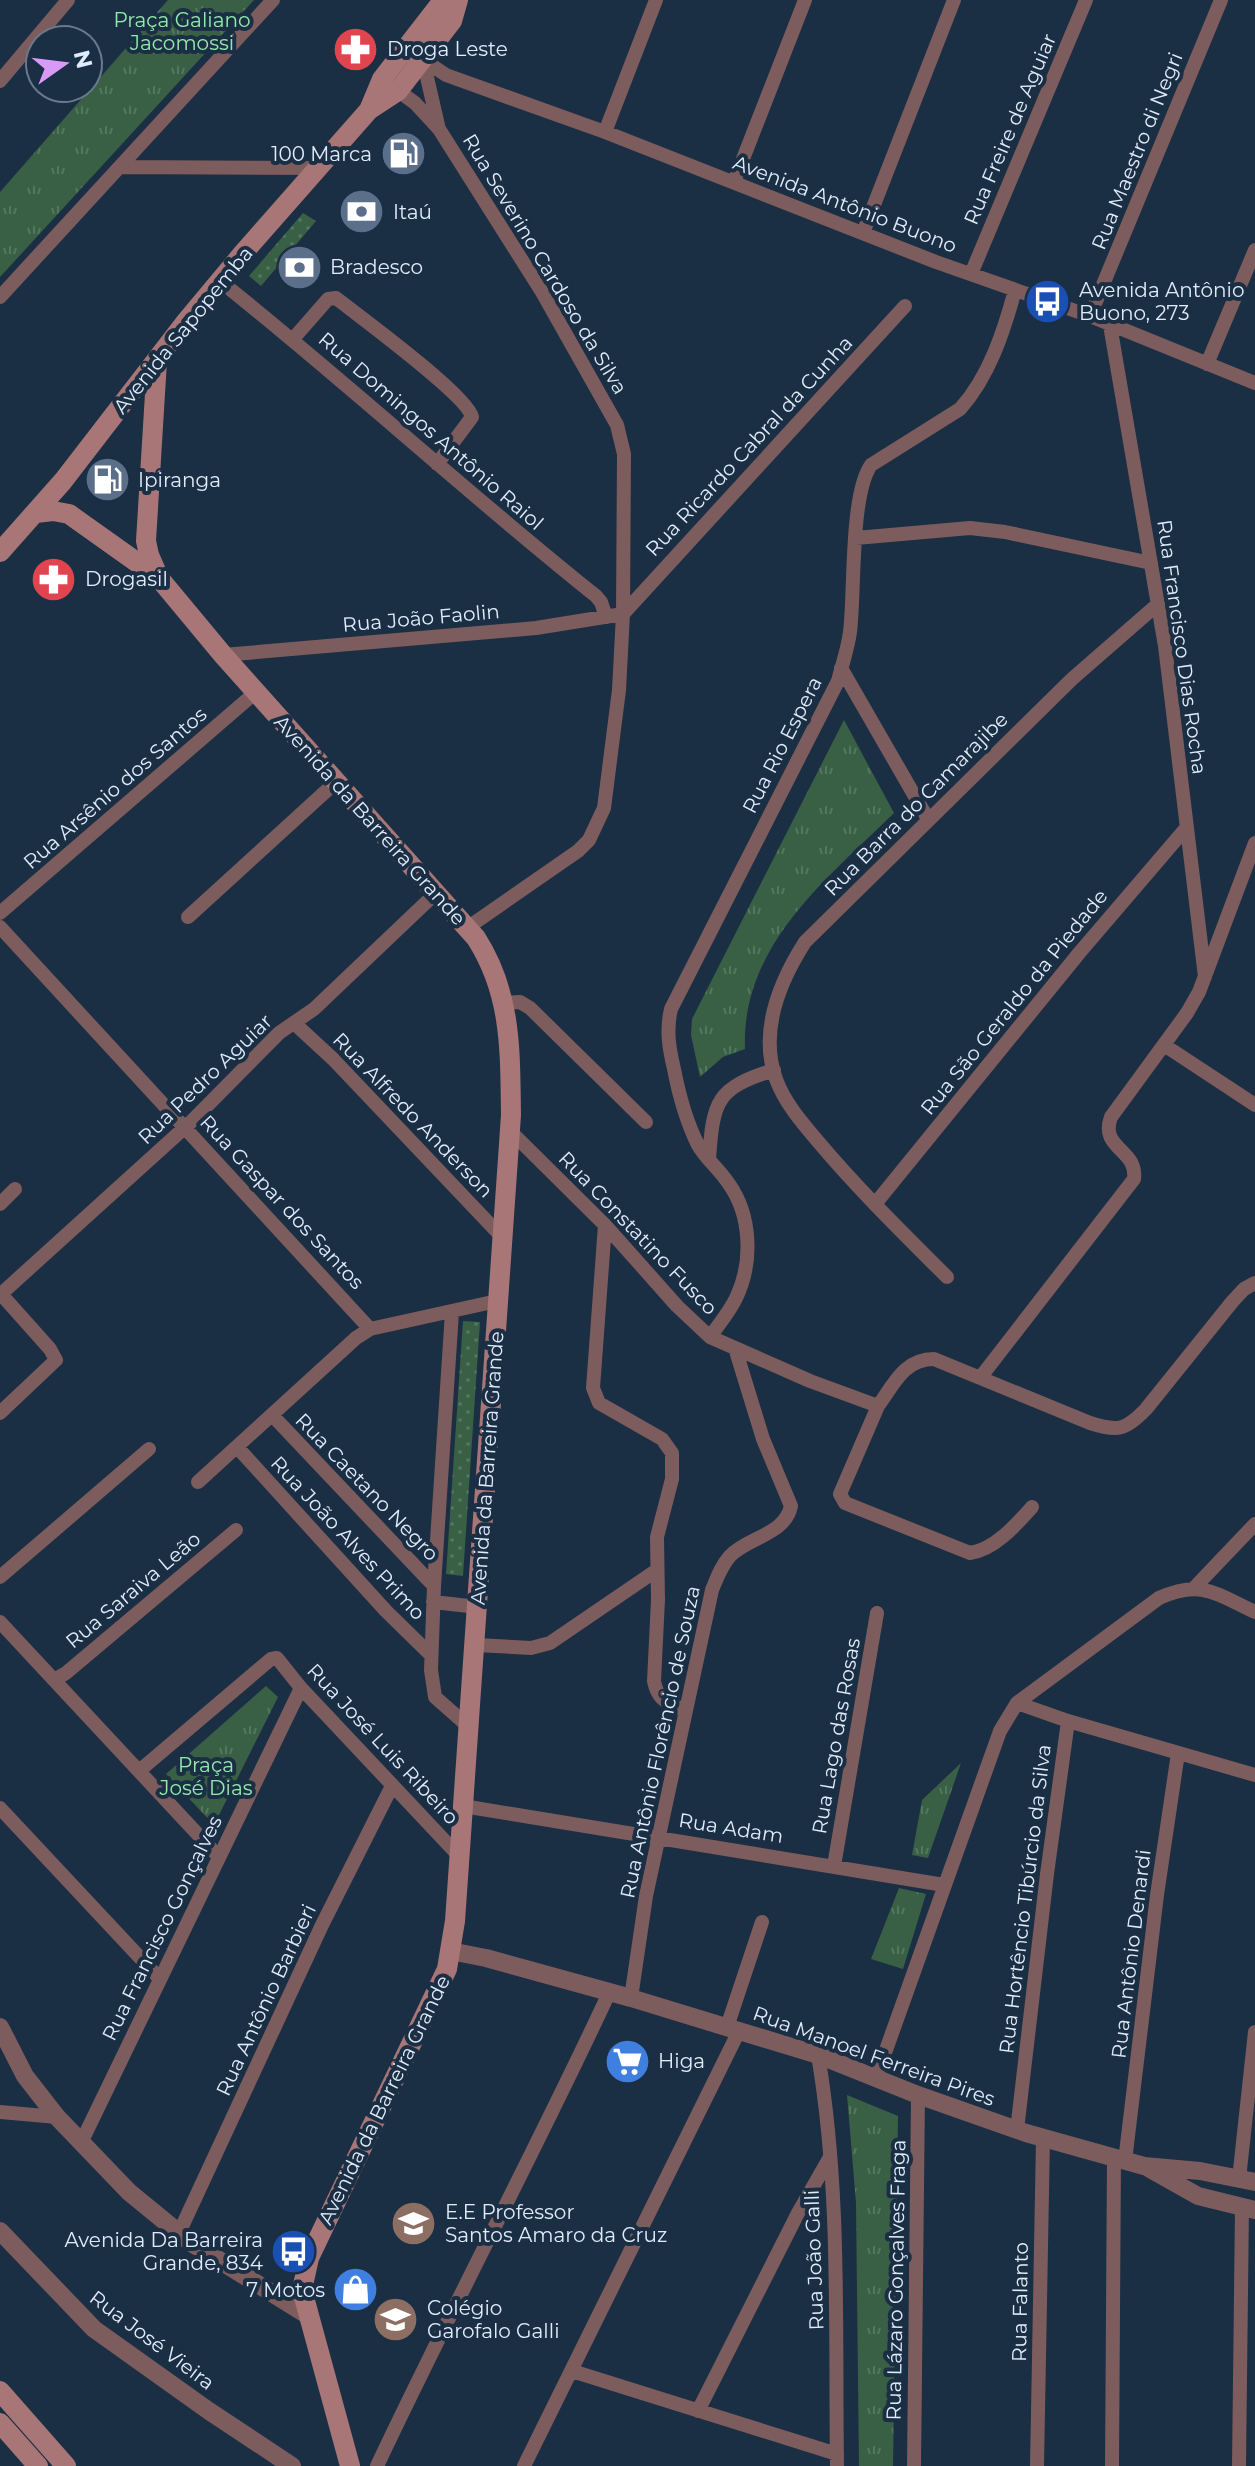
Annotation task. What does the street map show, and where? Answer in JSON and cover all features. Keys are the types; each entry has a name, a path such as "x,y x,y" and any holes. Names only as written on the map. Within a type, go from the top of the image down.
{"main road":[{"name":"Avenida Sapopemba","path":"0,552 63,481 220,281 390,85 414,54 437,8 451,0"},
{"name":"Avenida Sapopemba","path":"414,54 452,21 458,0"},
{"name":"Avenida da Barreira Grande","path":"157,361 147,529 148,551 159,578"},
{"path":"123,404 142,405 154,418"},
{"path":"36,513 53,511 69,514 63,481"},
{"name":"Avenida da Barreira Grande","path":"69,514 159,578 223,655 467,928 491,962 502,993 510,1063 510,1131 476,1645 450,1951 447,1969 425,2019 309,2258 302,2290 350,2466"},
{"path":"117,548 135,544 147,529"},
{"path":"0,2391 10,2432 38,2466"},
{"path":"10,2432 66,2466"},
{"name":"Avenida da Barreira Grande","path":"344,2445 361,2466"}],"street":[{"path":"0,81 68,0"},
{"path":"0,297 273,0"},
{"path":"605,132 656,0"},
{"path":"734,182 805,0"},
{"path":"863,233 954,0"},
{"name":"Rua Freire de Aguiar","path":"971,274 1086,0"},
{"name":"Rua Maestro di Negri","path":"1090,316 1221,0"},
{"name":"Rua Severino Cardoso da Silva","path":"414,54 439,129"},
{"name":"Avenida Antônio Buono","path":"414,54 446,75 1090,316 1255,383"},
{"name":"Rua Severino Cardoso da Silva","path":"390,85 415,103 439,129 542,292 617,425 624,454 619,690 604,808 597,826 578,851 467,928"},
{"path":"120,167 319,168"},
{"path":"1207,364 1255,250"},
{"name":"Rua Domingos Antônio Raiol","path":"220,281 293,339 596,596 606,617"},
{"name":"Rua Rio Espera","path":"710,1337 737,1296 746,1263 747,1235 738,1198 709,1160 688,1124 667,1025 671,1009 838,681 850,634 859,503 865,473 871,465 960,409 971,397 983,377 1007,319 1015,290"},
{"path":"293,339 328,299 336,298 442,383 470,409 472,417 437,464"},
{"name":"Rua Ricardo Cabral da Cunha","path":"623,614 905,306"},
{"name":"Rua Francisco Dias Rocha","path":"1110,325 1158,604 1205,977"},
{"path":"856,538 970,528 1005,532 1151,563"},
{"name":"Rua Barra do Camarajibe","path":"947,1277 875,1204 801,1121 776,1081 770,1047 774,1007 787,970 805,942 1072,679 1158,604"},
{"name":"Rua João Faolin","path":"223,655 536,628 623,614"},
{"path":"841,668 928,819"},
{"name":"Rua Arsênio dos Santos","path":"0,913 256,692"},
{"path":"188,917 336,782"},
{"name":"Rua São Geraldo da Piedade","path":"875,1204 1080,952 1187,827"},
{"path":"980,1378 1130,1186 1134,1168 1132,1161 1110,1139 1108,1127 1111,1117 1193,1003 1255,843"},
{"name":"Rua Pedro Aguiar","path":"0,1294 185,1127 279,1033 314,1009 436,893"},
{"name":"Rua Gaspar dos Santos","path":"0,927 370,1329"},
{"path":"503,1003 520,1002 530,1008 646,1122"},
{"name":"Rua Alfredo Anderson","path":"294,1023 333,1059 502,1237"},
{"path":"1164,1045 1255,1105"},
{"path":"709,1160 712,1125 725,1092 745,1079 774,1070"},
{"name":"Rua Constatino Fusco","path":"510,1131 605,1225 677,1306 710,1337 878,1406"},
{"path":"0,1204 15,1189"},
{"path":"605,1225 593,1388 599,1403 662,1439 672,1453 672,1479 657,1537 654,1681 657,1693 663,1700 686,1711"},
{"path":"1032,1507 997,1540 980,1551 970,1553 845,1503 840,1494 846,1474 878,1406 910,1364 920,1359 934,1359 1090,1423 1104,1428 1123,1428 1132,1424 1146,1409 1238,1296 1255,1283"},
{"path":"0,1294 55,1356 55,1362 0,1413"},
{"path":"198,1482 356,1338 370,1329 497,1301"},
{"path":"452,1312 433,1602 432,1686 435,1697 469,1727"},
{"name":"Rua Antônio Florêncio de Souza","path":"631,1998 646,1896 661,1837 705,1617 719,1572 730,1556 789,1518 791,1506 763,1439 735,1348"},
{"name":"Rua Caetano Negro","path":"272,1415 434,1586"},
{"name":"Rua João Alves Primo","path":"237,1447 386,1611 431,1655"},
{"path":"0,1577 149,1449"},
{"path":"1195,1587 1255,1524"},
{"name":"Rua Saraiva Leão","path":"54,1680 236,1530"},
{"path":"476,1645 531,1648 550,1643 657,1570"},
{"path":"876,2078 1000,1731 1017,1703 1159,1598 1175,1591 1195,1587 1255,1612"},
{"path":"433,1602 478,1607"},
{"name":"Rua Lago das Rosas","path":"834,1866 877,1613"},
{"path":"0,1622 218,1856"},
{"name":"Rua José Luis Ribeiro","path":"139,1771 237,1686 271,1659 277,1658 301,1688 460,1857"},
{"name":"Rua Francisco Gonçalves","path":"81,2143 301,1688"},
{"path":"1017,1703 1068,1721 1255,1775"},
{"name":"Rua Hortêncio Tibúrcio da Silva","path":"1017,2130 1068,1721"},
{"name":"Rua Antônio Denardi","path":"1112,2466 1128,2161 1157,1895 1178,1753"},
{"name":"Rua Antônio Barbieri","path":"179,2233 322,1925 392,1786"},
{"name":"Rua Adam","path":"463,1806 944,1885"},
{"path":"0,1808 160,1979"},
{"path":"524,2466 733,2029 762,1922"},
{"name":"Rua Manoel Ferreira Pires","path":"450,1951 631,1998 818,2055 918,2095 1043,2138 1128,2161 1247,2180"},
{"path":"377,2466 609,1993"},
{"path":"0,2027 25,2076 57,2117 129,2192 179,2233 309,2316"},
{"path":"1247,2180 1255,2032"},
{"name":"Rua João Galli","path":"818,2055 830,2157 835,2267 837,2460"},
{"name":"Rua Lázaro Gonçalves Fraga","path":"914,2466 918,2095"},
{"path":"0,2112 57,2117"},
{"name":"Rua Falanto","path":"1037,2466 1043,2138"},
{"path":"698,2411 798,2213 830,2157"},
{"name":"Rua Manoel Ferreira Pires","path":"1128,2161 1198,2196 1248,2208"},
{"path":"1239,2466 1248,2208"},
{"name":"Rua José Vieira","path":"0,2231 94,2329 292,2466"},
{"path":"572,2371 837,2460"}],"green space":[{"name":"Praça Galiano Jacomossi","path":"168,0 254,0 0,277 0,192 77,104 104,104 104,73"},
{"path":"303,213 316,221 261,286 249,276"},
{"path":"844,720 894,813 816,889 793,917 773,946 757,978 748,1012 745,1049 723,1057 700,1077 691,1035 692,1019"},
{"path":"463,1321 480,1322 463,1576 446,1574"},
{"name":"Praça José Dias","path":"266,1686 278,1697 214,1825 166,1774"},
{"path":"961,1763 928,1858 912,1855 922,1800"},
{"path":"899,1888 926,1894 903,1969 871,1959"},
{"path":"847,2095 898,2116 893,2466 859,2466 856,2203"}],"place":[{"name":"Droga Leste","path":"356,49"},
{"name":"100 Marca","path":"403,154"},
{"name":"Itaú","path":"362,212"},
{"name":"Bradesco","path":"299,267"},
{"name":"Avenida Antônio Buono, 273","path":"1048,301"},
{"name":"Ipiranga","path":"107,480"},
{"name":"Drogasil","path":"54,579"},
{"name":"Higa","path":"627,2061"},
{"name":"E.E Professor Santos Amaro da Cruz","path":"414,2223"},
{"name":"Avenida Da Barreira Grande, 834","path":"294,2251"},
{"name":"7 Motos","path":"356,2290"},
{"name":"Colégio Garofalo Galli","path":"396,2320"}]}
